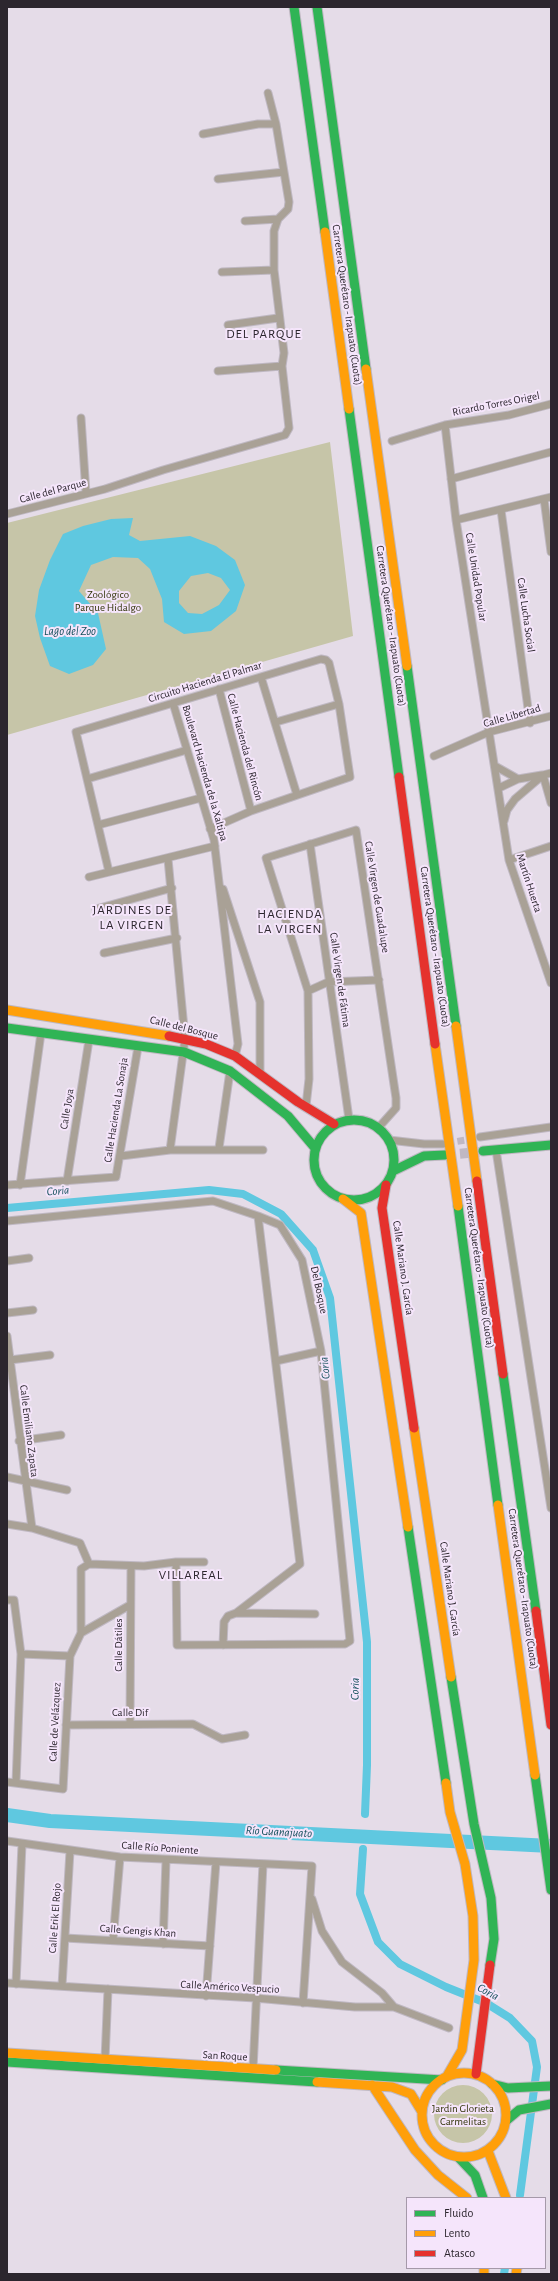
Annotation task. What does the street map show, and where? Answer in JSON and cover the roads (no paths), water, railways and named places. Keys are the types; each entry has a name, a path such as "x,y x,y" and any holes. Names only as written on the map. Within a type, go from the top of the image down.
{"main road":[{"name":"Carretera Querétaro - Irapuato (Cuota)","path":"294,7 551,1890"},
{"name":"Carretera Querétaro - Irapuato (Cuota)","path":"317,7 551,1725"},
{"name":"Calle del Bosque","path":"7,1010 141,1030 206,1044 235,1056 334,1124"},
{"path":"7,1028 41,1034 184,1052 230,1071 288,1116 315,1148"},
{"path":"343,1199 358,1200 374,1196 386,1185 393,1171 394,1155 389,1140 379,1128 365,1120 349,1119 334,1124 322,1134 315,1148 313,1164 318,1180 328,1192 343,1199 361,1213 450,1812 465,1864 473,1916 474,1960 471,1992 462,2050 445,2078 432,2088 426,2097 422,2112 426,2134 435,2146 447,2154 459,2158 474,2157 488,2151 501,2138 507,2120 503,2097 492,2084 476,2074 462,2073 445,2078"},
{"path":"483,1151 551,1145"},
{"path":"393,1171 424,1156 445,1156"},
{"name":"Calle Mariano J. García","path":"386,1185 382,1208 454,1698 474,1824 491,1898 494,1939 476,2074"},
{"name":"San Roque","path":"7,2053 77,2062 372,2085 402,2089 411,2094 422,2112"},
{"name":"San Roque","path":"7,2062 77,2062 104,2060 445,2078"},
{"path":"492,2084 508,2088 547,2086"},
{"path":"372,2085 415,2150 438,2175 466,2197"},
{"path":"507,2120 519,2110 538,2105 551,2104"},
{"path":"488,2151 506,2197"},
{"path":"459,2158 475,2175 483,2197"}],"street":[{"path":"245,221 278,219 288,209 289,202 284,172 268,93"},
{"path":"203,134 258,124 274,124"},
{"path":"218,179 284,172"},
{"name":"Calle del Parque","path":"7,514 106,489 162,470 285,435 289,428 282,366 284,353 278,318 274,270 274,230 278,219"},
{"path":"222,272 274,270"},
{"path":"228,325 278,318"},
{"path":"218,371 282,366"},
{"name":"Ricardo Torres Origel","path":"392,441 445,425 509,415 551,404"},
{"path":"81,418 86,493"},
{"name":"Calle Unidad Popular","path":"445,425 456,520 499,788 503,826"},
{"path":"451,479 551,452"},
{"path":"456,520 547,498 551,552"},
{"name":"Calle Lucha Social","path":"501,510 530,723"},
{"name":"Circuito Hacienda El Palmar","path":"109,872 76,732 321,659 326,660 329,663 339,704 350,777 251,811 210,829"},
{"path":"261,677 276,722 297,795"},
{"name":"Calle Hacienda del Rincón","path":"219,689 251,811"},
{"name":"Boulevard Hacienda de la Xaltipa","path":"173,703 215,846 238,1044 235,1056"},
{"path":"276,722 339,704"},
{"name":"Calle Libertad","path":"434,756 489,732 530,723 551,716"},
{"path":"87,779 187,750"},
{"path":"495,766 518,779"},
{"path":"499,788 518,779 551,773"},
{"path":"542,775 551,803"},
{"name":"Martín Huerta","path":"542,775 515,799 508,810 503,826 509,860 550,974 551,984"},
{"path":"98,825 201,798"},
{"name":"Calle Virgen de Guadalupe","path":"306,1106 309,1079 308,991 266,858 356,830 379,980"},
{"name":"Calle Virgen de Fátima","path":"310,844 328,982 349,1119"},
{"path":"89,877 168,859 215,846"},
{"path":"509,860 551,846"},
{"path":"168,859 177,938 185,1039 170,1150"},
{"name":"Boulevard Hacienda de la Xaltipa","path":"218,874 260,1002 260,1074"},
{"path":"96,909 172,888"},
{"path":"104,953 177,938"},
{"path":"308,991 328,982 379,980 396,1098 396,1108 379,1128"},
{"path":"20,1185 41,1034"},
{"name":"Calle Joya","path":"68,1181 89,1040"},
{"name":"Calle Hacienda La Sonaja","path":"68,1181 116,1177 121,1156 138,1047"},
{"path":"219,1148 230,1071"},
{"path":"480,1137 551,1127"},
{"path":"389,1140 424,1144 443,1144"},
{"path":"121,1156 170,1150 219,1148 264,1150"},
{"path":"496,1150 551,1508"},
{"path":"7,1185 68,1181"},
{"name":"Del Bosque","path":"7,1221 213,1201 280,1225 302,1260 321,1351 350,1641 345,1644 224,1645"},
{"path":"176,1562 177,1645 224,1645 224,1622 228,1616 236,1613 300,1564 258,1216"},
{"path":"7,1261 30,1258"},
{"path":"7,1314 33,1310"},
{"name":"Calle Emiliano Zapata","path":"7,1336 24,1481 32,1528"},
{"path":"276,1361 321,1351"},
{"path":"10,1360 50,1355"},
{"path":"19,1441 61,1435"},
{"path":"7,1476 67,1490"},
{"path":"7,1524 32,1528 80,1543 89,1564"},
{"path":"21,1654 70,1656 81,1633 81,1569 89,1564 131,1566 176,1562 204,1562"},
{"name":"Calle Dátiles","path":"130,1724 131,1566"},
{"path":"7,1600 14,1600 21,1654 16,1783 7,1782"},
{"path":"81,1633 130,1605"},
{"path":"236,1613 314,1614"},
{"name":"Calle de Velázquez","path":"16,1783 62,1789 70,1656"},
{"name":"Calle Dif","path":"66,1724 193,1724 222,1739 245,1735"},
{"name":"Calle Río Poniente","path":"7,1841 120,1857 312,1866 310,1890"},
{"path":"16,1984 22,1844"},
{"name":"Calle Erik El Rojo","path":"62,1986 70,1851"},
{"path":"113,1940 120,1857"},
{"path":"163,1944 166,1860"},
{"path":"206,1996 216,1862"},
{"path":"252,2069 263,1864"},
{"path":"303,2003 310,1890"},
{"path":"310,1890 322,1931 342,1962 382,1993 394,2007"},
{"name":"Calle Gengis Khan","path":"65,1938 210,1946"},
{"name":"Calle Américo Vespucio","path":"7,1983 256,1998 355,2007 394,2007 449,2028"},
{"path":"104,2060 108,1988"}],"water":[{"name":"Lago del Zoo","path":"133,518 129,535 140,541 190,536 216,546 235,560 245,585 236,611 211,631 184,634 164,622 162,599 150,569 138,558 113,557 91,565 79,591 98,613 106,649 93,665 69,674 50,666 40,638 35,616 39,590 50,560 63,534 83,526 111,519","holes":["208,573 221,578 230,590 219,605 202,614 188,613 179,603 179,591 191,576"]}],"waterway":[{"name":"Coria","path":"7,1208 209,1190 243,1194 281,1214 313,1250 330,1298 367,1642 367,1765 365,1814"},
{"name":"Río Guanajuato","path":"7,1815 50,1821 551,1846"},
{"name":"Coria","path":"363,1849 360,1894 378,1942 400,1964 446,1987 486,2003 510,2018 532,2041 537,2067 520,2195"},
{"name":"Coria","path":"504,2274 505,2269"}],"tunnel":[{"path":"447,1143 472,1139"},
{"path":"445,1155 479,1152"}],"district":[{"name":"DEL PARQUE","path":"264,334"},
{"name":"JARDINES DE LA VIRGEN","path":"132,918"},
{"name":"HACIENDA LA VIRGEN","path":"290,922"},
{"name":"VILLAREAL","path":"191,1575"}],"park label":[{"name":"Zoológico Parque Hidalgo","path":"108,601"},
{"name":"Jardin Glorieta Carmelitas","path":"463,2115"}]}
